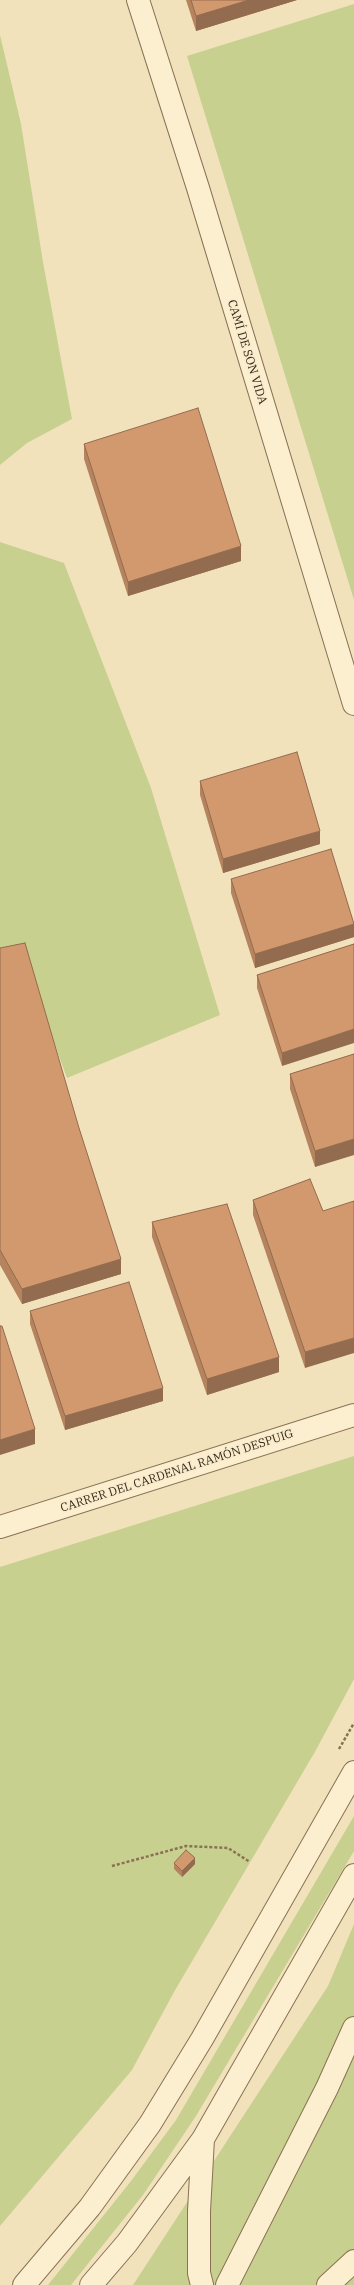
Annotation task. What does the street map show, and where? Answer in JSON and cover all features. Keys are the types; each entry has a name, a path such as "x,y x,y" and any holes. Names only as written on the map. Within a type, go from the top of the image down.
{"street":[{"name":"CAMÍ DE SON VIDA","path":"138,0 198,188 354,704"},
{"name":"CARRER DEL CARDENAL RAMÓN DESPUIG","path":"0,1527 354,1415"},
{"path":"24,2285 90,2207 150,2124 202,2039 354,1772"},
{"path":"91,2285 126,2243 203,2139 354,1875"},
{"path":"227,2285 327,2088 354,2028"},
{"path":"202,2285 199,2273 199,2211 203,2139"},
{"path":"328,2285 354,2261"}],"path":[{"path":"338,1751 354,1723"},
{"path":"112,1866 186,1846 228,1848 250,1862"}],"green space":[{"path":"354,4 354,600 187,56"},
{"path":"0,35 21,124 43,262 72,419 27,443 0,465"},
{"path":"0,542 64,563 151,788 220,1015 67,1078 23,958 0,964"},
{"path":"354,1456 354,1679 316,1750 174,1992 132,2070 0,2226 0,1567"},
{"path":"354,1816 354,1851 196,2116 143,2195 71,2285 48,2285 131,2181 176,2120"},
{"path":"354,1924 354,2285 133,2285 328,1986"}],"building":[{"path":"191,0 249,0 196,16"},
{"path":"198,408 241,546 128,582 84,444"},
{"path":"297,752 320,831 223,859 200,781"},
{"path":"331,849 354,924 255,954 231,879"},
{"path":"25,943 79,1128 121,1259 22,1289 0,1250 0,948"},
{"path":"354,944 354,1029 282,1053 257,975"},
{"path":"354,1054 354,1139 315,1151 290,1074"},
{"path":"310,1179 323,1211 354,1201 354,1338 305,1352 253,1200"},
{"path":"227,1204 279,1357 207,1379 152,1222"},
{"path":"129,1282 163,1388 65,1416 30,1311"},
{"path":"0,1326 2,1326 35,1429 0,1440"},
{"path":"186,1850 195,1858 182,1871 174,1863"}]}
